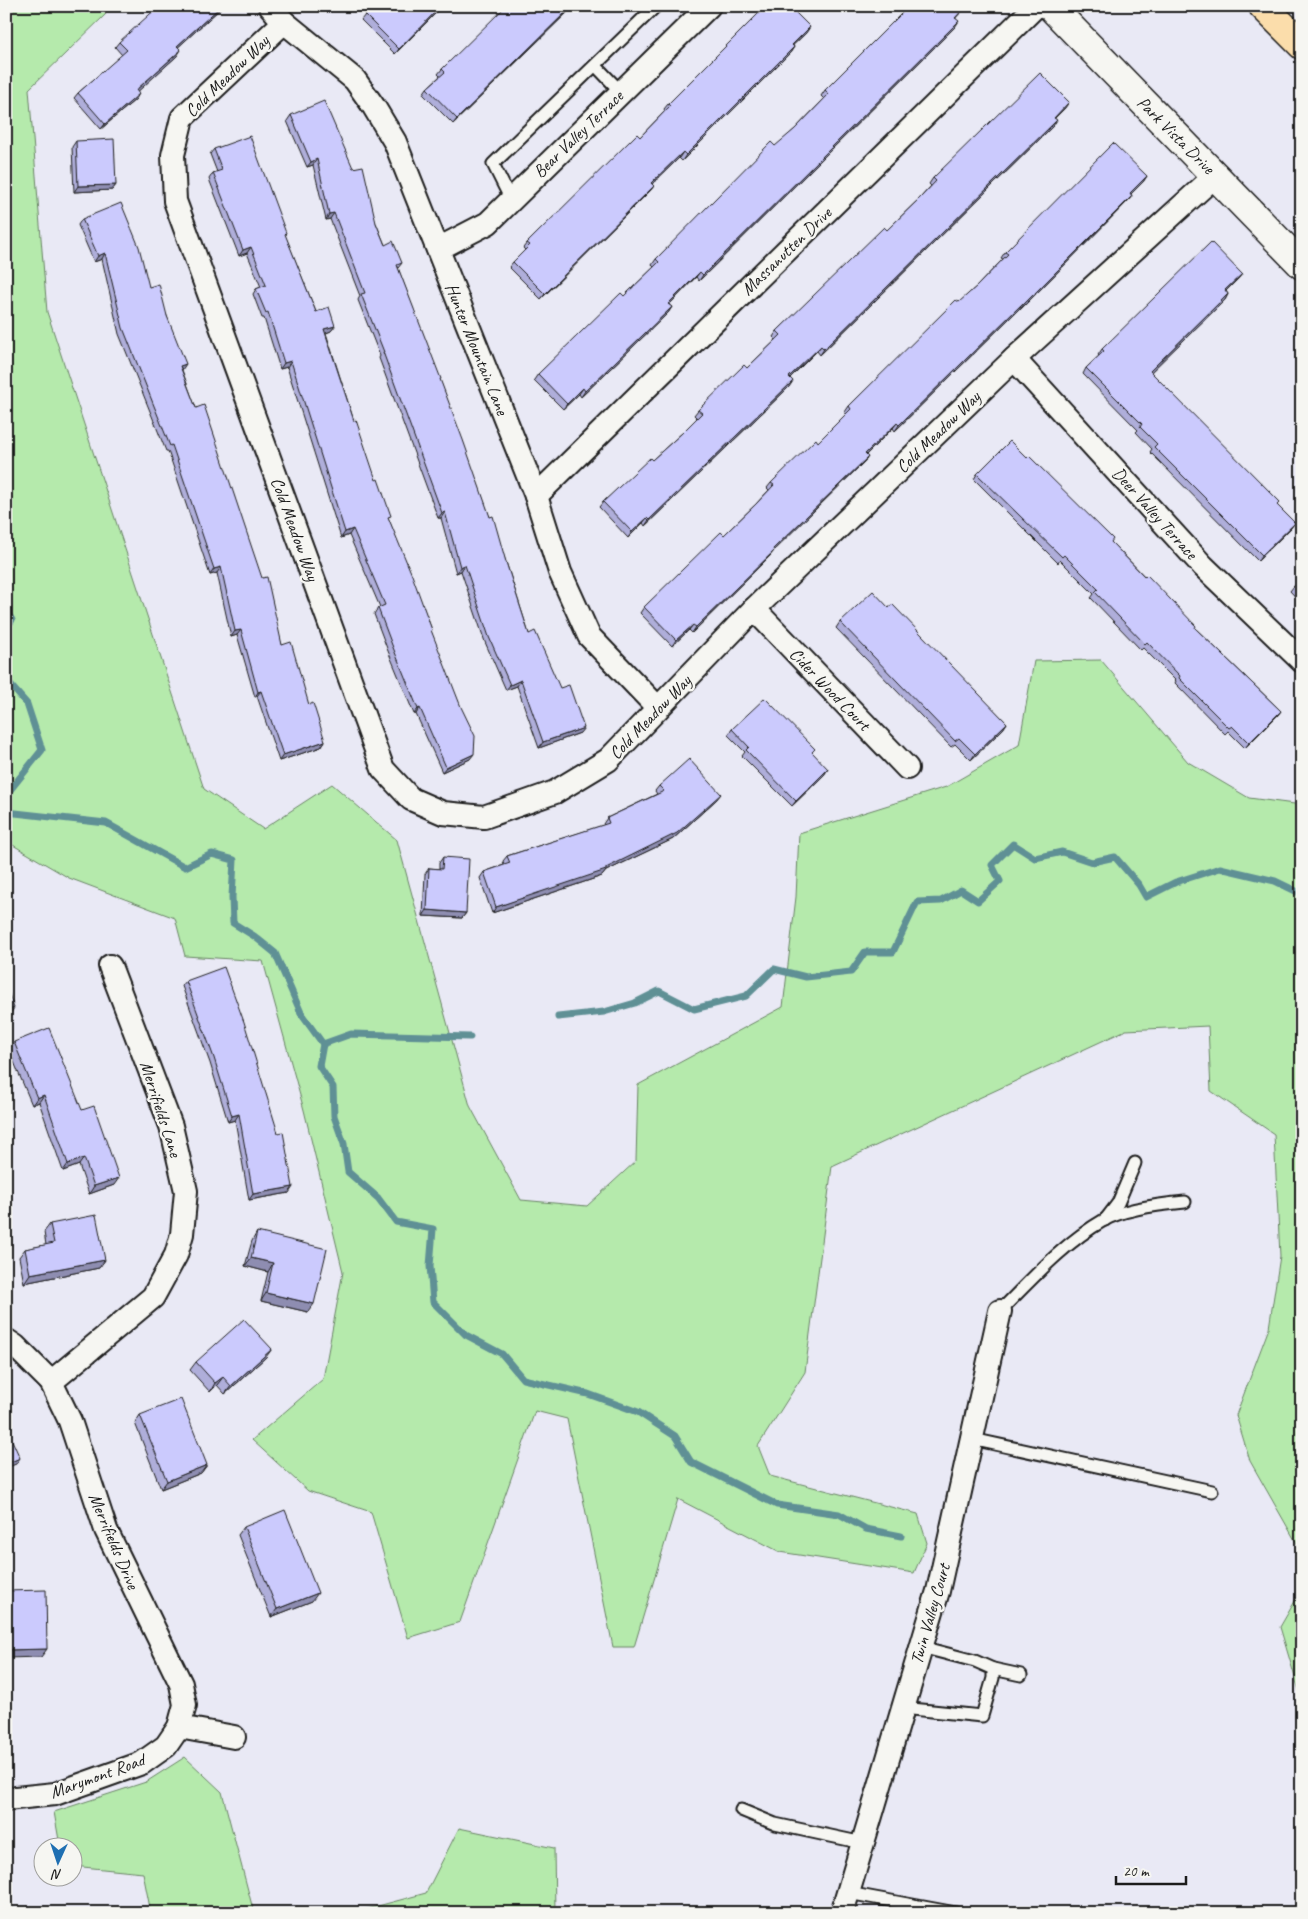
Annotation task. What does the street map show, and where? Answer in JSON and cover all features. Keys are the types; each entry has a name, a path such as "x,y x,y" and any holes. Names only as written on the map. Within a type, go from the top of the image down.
{"highway":[{"path":"1264,6 1302,45"}],"street":[{"name":"Bear Valley Terrace","path":"438,249 488,223 709,6"},
{"name":"Massanutten Drive","path":"536,496 1036,6"},
{"name":"Park Vista Drive","path":"1050,6 1302,265"},
{"name":"Hunter Mountain Lane","path":"277,14 355,80 395,142 536,496 560,572 589,636 658,708"},
{"name":"Cold Meadow Way","path":"277,14 182,118 173,155 175,201 382,770 411,799 443,813 484,817 556,792 608,760 754,609 1014,359 1216,175"},
{"name":"Deer Valley Terrace","path":"1014,359 1203,566 1302,661"},
{"name":"Cider Wood Court","path":"754,609 907,768"},
{"name":"Merrifields Lane","path":"51,1382 153,1297 176,1255 182,1234 186,1191 171,1126 110,966"},
{"name":"Twin Valley Court","path":"845,1903 938,1591 1000,1311"},
{"name":"Merrifields Drive","path":"6,1340 15,1346 51,1382 70,1421 106,1530 181,1684 185,1705 179,1727"},
{"path":"179,1727 234,1737"},
{"name":"Marymont Road","path":"6,1799 55,1794 142,1763 166,1746 179,1727"}],"lane":[{"path":"511,200 493,164 656,6"},
{"path":"596,66 621,92"},
{"path":"1000,1311 1070,1244 1104,1220 1118,1203 1135,1163"},
{"path":"1104,1220 1135,1210 1186,1202"},
{"path":"972,1439 1212,1491"},
{"path":"921,1647 976,1661 993,1669 1021,1675"},
{"path":"902,1708 982,1716 993,1678 993,1669"},
{"path":"741,1810 775,1824 862,1843"},
{"path":"845,1903 956,1913"}],"green space":[{"path":"6,6 101,6 106,14 29,89 47,312 204,789 263,829 332,784 397,840 470,1106 521,1200 587,1206 636,1161 638,1085 783,1007 796,897 799,833 946,787 1019,745 1034,661 1101,660 1188,762 1249,798 1302,805 1302,1587 1300,1549 1250,1461 1236,1415 1269,1328 1280,1256 1274,1134 1211,1091 1208,1026 1126,1030 832,1166 805,1372 758,1446 770,1476 918,1514 927,1543 914,1573 780,1552 678,1499 634,1647 613,1647 567,1419 535,1411 460,1622 408,1638 371,1512 308,1491 252,1440 323,1379 343,1272 304,1110 263,961 185,956 175,918 69,878 6,841"},
{"path":"1302,1589 1302,1701 1280,1627"},
{"path":"185,1757 222,1792 254,1913 151,1913 143,1873 82,1867 82,1836 58,1836 54,1812 146,1782"},
{"path":"6,1821 12,1913 6,1913"},
{"path":"459,1828 554,1848 555,1913 352,1913 426,1893"}],"building":[{"path":"159,6 221,6 177,46 181,50 136,90 139,94 105,124 78,93 127,50 119,42"},
{"path":"373,6 441,6 399,49 365,15"},
{"path":"506,6 572,6 457,119 427,88 445,72 442,69"},
{"path":"766,6 789,6 810,27 792,45 794,47 686,155 683,152 651,183 654,186 545,294 513,262 530,245 527,243 637,134 640,137 670,106 668,104"},
{"path":"909,6 966,6 955,18 959,21 703,275 700,272 668,304 672,307 585,391 583,388 567,404 538,374 621,293 624,296 659,262 656,259 771,142 775,146 795,129 829,94 825,90"},
{"path":"1040,73 1069,102 1054,118 1057,120 824,349 821,346 789,377 793,381 649,520 647,518 632,532 603,502 650,458 652,460 682,433 702,413 698,410 744,365 747,368 781,335 777,331 884,227 887,230 921,197 936,181 933,178"},
{"path":"324,101 353,168 363,166 376,223 385,245 393,241 402,263 397,265 441,379 490,517 493,516 529,634 535,631 560,688 569,685 584,728 543,742 521,680 510,685 489,637 465,565 460,567 445,512 442,513 361,294 365,293 334,213 329,214 317,159 311,162 291,115"},
{"path":"250,136 285,234 316,312 329,307 335,326 324,329 354,421 356,420 376,480 378,479 391,516 388,517 412,575 431,630 461,707 475,736 474,754 446,767 420,708 418,709 392,645 378,608 385,605 353,529 345,532 291,361 284,363 268,312 266,313 256,289 266,285 251,247 243,250 213,173 222,170 214,149"},
{"path":"114,139 116,185 78,186 76,141"},
{"path":"1113,143 1147,176 1130,193 1132,196 899,425 897,423 865,454 868,457 696,627 693,625 676,640 644,607 721,532 724,535 756,504 774,485 771,483 816,439 818,442 851,409 849,406 956,300 959,302 977,286 1008,254 1005,252"},
{"path":"121,203 139,247 149,287 159,284 167,316 186,364 180,366 196,408 204,405 262,578 267,577 282,645 291,642 309,705 313,703 325,741 283,755 261,691 258,692 241,630 235,631 221,567 214,569 172,445 170,446 123,328 105,253 98,256 82,219"},
{"path":"1211,242 1242,274 1225,290 1228,294 1150,371 1280,502 1277,505 1295,523 1262,555 1154,447 1157,444 1140,427 1142,424 1086,368 1104,351 1102,349"},
{"path":"1010,441 1027,458 1029,456 1113,539 1111,542 1145,577 1147,575 1196,626 1195,628 1281,711 1249,743 1232,726 1229,728 1179,678 1180,676 1147,642 1145,644 1095,592 1098,589 1064,555 1062,557 977,474"},
{"path":"1302,578 1302,594 1294,586"},
{"path":"873,591 889,608 892,604 1007,723 975,754 959,738 955,741 840,622"},
{"path":"765,698 815,749 812,752 828,769 796,801 746,750 749,747 732,729"},
{"path":"689,759 721,794 677,833 606,868 606,870 496,907 484,872 510,863 507,856 609,823 607,818 664,791 659,786"},
{"path":"443,857 469,859 466,913 427,910 429,868 442,869"},
{"path":"224,967 244,1022 278,1133 283,1132 293,1187 253,1194 239,1114 232,1116 214,1058 186,981"},
{"path":"6,986 14,1008 6,1011"},
{"path":"49,1028 82,1110 94,1106 119,1178 94,1186 84,1158 68,1164 44,1095 37,1098 14,1042"},
{"path":"96,1215 105,1260 30,1274 25,1249 54,1243 50,1224"},
{"path":"257,1232 327,1249 314,1304 266,1293 273,1263 251,1258"},
{"path":"244,1319 272,1349 231,1386 223,1377 215,1383 196,1362"},
{"path":"181,1399 207,1465 167,1481 140,1415"},
{"path":"6,1427 20,1458 6,1464"},
{"path":"285,1510 318,1593 277,1609 244,1527"},
{"path":"46,1590 47,1649 6,1650 6,1591"}],"waterway":[{"path":"6,611 12,620 6,628"},
{"path":"6,680 27,704 42,750 6,795"},
{"path":"6,812 106,823 185,867 212,854 234,860 233,923 254,936 275,953 302,1015 323,1044 351,1034 470,1037"},
{"path":"558,1017 604,1012 635,1003 659,991 694,1009 746,996 774,969 806,977 851,972 865,952 893,952 917,902 941,901 961,890 978,901 1000,881 992,865 1013,844 1035,858 1062,852 1092,862 1115,857 1139,885 1146,897 1176,882 1220,868 1275,881 1302,894"},
{"path":"323,1044 319,1066 333,1087 334,1116 344,1144 348,1172 378,1198 396,1222 433,1229 430,1266 433,1302 466,1335 502,1354 523,1379 588,1394 638,1412 675,1436 691,1462 777,1505 839,1514 866,1529 901,1536"}]}
